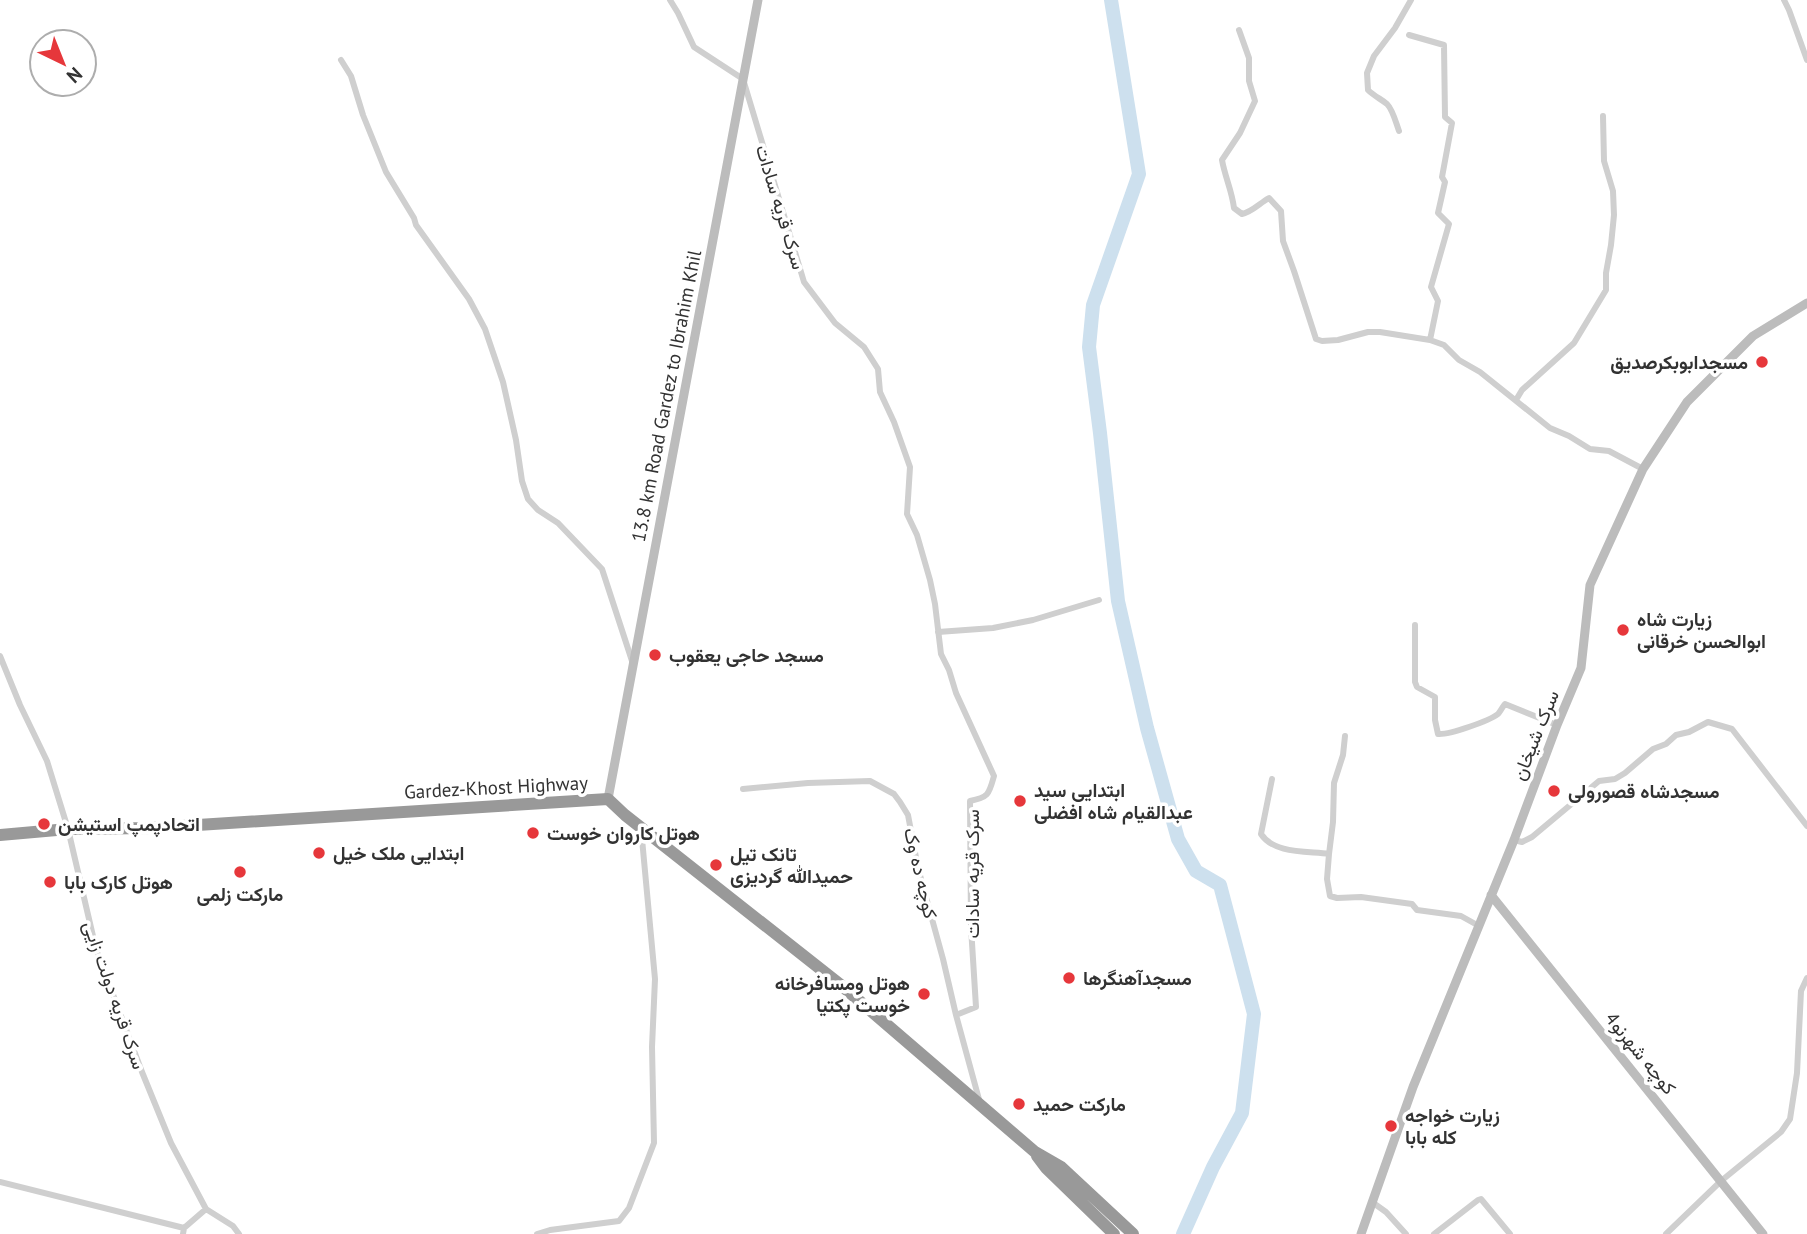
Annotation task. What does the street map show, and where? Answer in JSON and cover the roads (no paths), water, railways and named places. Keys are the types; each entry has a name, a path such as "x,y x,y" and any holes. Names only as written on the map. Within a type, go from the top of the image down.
{"highway":[{"name":"Gardez-Khost Highway","path":"0,835 608,799 833,979 1035,1152 1061,1167 1133,1234"},
{"name":"Gardez-Khost Highway","path":"1035,1152 1046,1168 1114,1234"}],"street":[{"path":"670,0 694,47 743,79"},
{"name":"13.8 km Road Gardez to Ibrahim Khil","path":"608,799 758,0"},
{"path":"1399,131 1390,107 1368,90 1367,73 1374,56 1411,0"},
{"path":"1784,0 1807,60"},
{"path":"1239,30 1249,58 1249,81 1255,101 1223,160 1234,208 1242,214 1248,213 1269,198 1281,211 1283,241 1316,339 1338,340 1368,332 1380,332 1430,340 1444,345 1459,360 1480,372 1550,428 1590,449 1609,451 1643,469"},
{"path":"1409,36 1444,45 1445,117 1452,123 1442,177 1445,182 1438,213 1449,224 1431,286 1438,301 1430,340"},
{"path":"341,60 351,76 386,172 416,225 469,299 485,329 503,382 522,481 528,499 538,510 558,523 602,569 634,664"},
{"name":"سرک قریه سادات","path":"743,79 804,282 835,323 864,347 878,369 880,392 910,467 907,514 928,570 941,654 994,776 989,793 983,798 970,801 971,927 976,1007 956,1015"},
{"path":"1516,400 1522,390 1574,343 1605,290 1614,215 1613,191 1604,161 1603,116"},
{"name":"سرک شیخان","path":"1361,1234 1413,1087 1581,668 1590,585 1643,469 1687,402 1753,336 1807,303"},
{"path":"938,632 993,628 1033,620 1099,600"},
{"path":"1415,625 1415,681 1417,687 1435,697 1438,734 1445,735 1480,722 1499,713 1505,704 1557,725"},
{"name":"سرک قریه دولت زایی","path":"0,656 47,761 68,829 96,949 171,1143 206,1209 233,1226 239,1234"},
{"path":"1514,840 1522,842 1532,837 1599,781 1615,779 1653,749 1666,744 1676,735 1689,732 1707,722 1732,729 1807,826"},
{"path":"1345,736 1343,755 1334,783 1334,822 1327,879 1330,896 1412,904 1418,910 1461,916 1479,926"},
{"path":"1272,779 1261,834 1263,838 1276,848 1329,854"},
{"name":"کوچه ده وک","path":"743,789 870,781 894,794 908,815 918,868 981,1105"},
{"path":"537,1234 619,1221 629,1209 654,1143 652,1047 655,979 641,827"},
{"name":"کوچه شهرنو4","path":"1491,895 1763,1234"},
{"path":"1666,1234 1721,1181 1782,1132 1790,1119 1797,1073 1801,991 1807,978"},
{"path":"0,1182 183,1231 206,1209"},
{"path":"1434,1234 1481,1199 1510,1234"},
{"path":"1372,1202 1386,1212 1406,1234"}],"waterway":[{"path":"1111,0 1139,174 1093,305 1089,347 1118,601 1147,728 1178,839 1196,871 1220,885 1254,1014 1242,1113 1213,1167 1183,1234"}],"place":[{"name":"مسجدابوبکرصدیق","path":"1762,362"},
{"name":"زیارت شاه ابوالحسن خرقانی","path":"1623,630"},
{"name":"مسجد حاجی یعقوب","path":"655,655"},
{"name":"مسجدشاه قصورولی","path":"1554,791"},
{"name":"ابتدایی سید عبدالقیام شاه افضلی","path":"1020,801"},
{"name":"اتحادپمپ استیشن","path":"44,824"},
{"name":"هوتل کاروان خوست","path":"533,833"},
{"name":"ابتدایی ملک خیل","path":"319,853"},
{"name":"تانک تیل حمیدالله گردیزی","path":"716,865"},
{"name":"مارکت زلمی","path":"240,872"},
{"name":"هوتل کارک بابا","path":"50,882"},
{"name":"مسجدآهنگرها","path":"1069,978"},
{"name":"هوتل ومسافرخانه خوست پکتیا","path":"924,994"},
{"name":"مارکت حمید","path":"1019,1104"},
{"name":"زیارت خواجه کله بابا","path":"1391,1126"}]}
